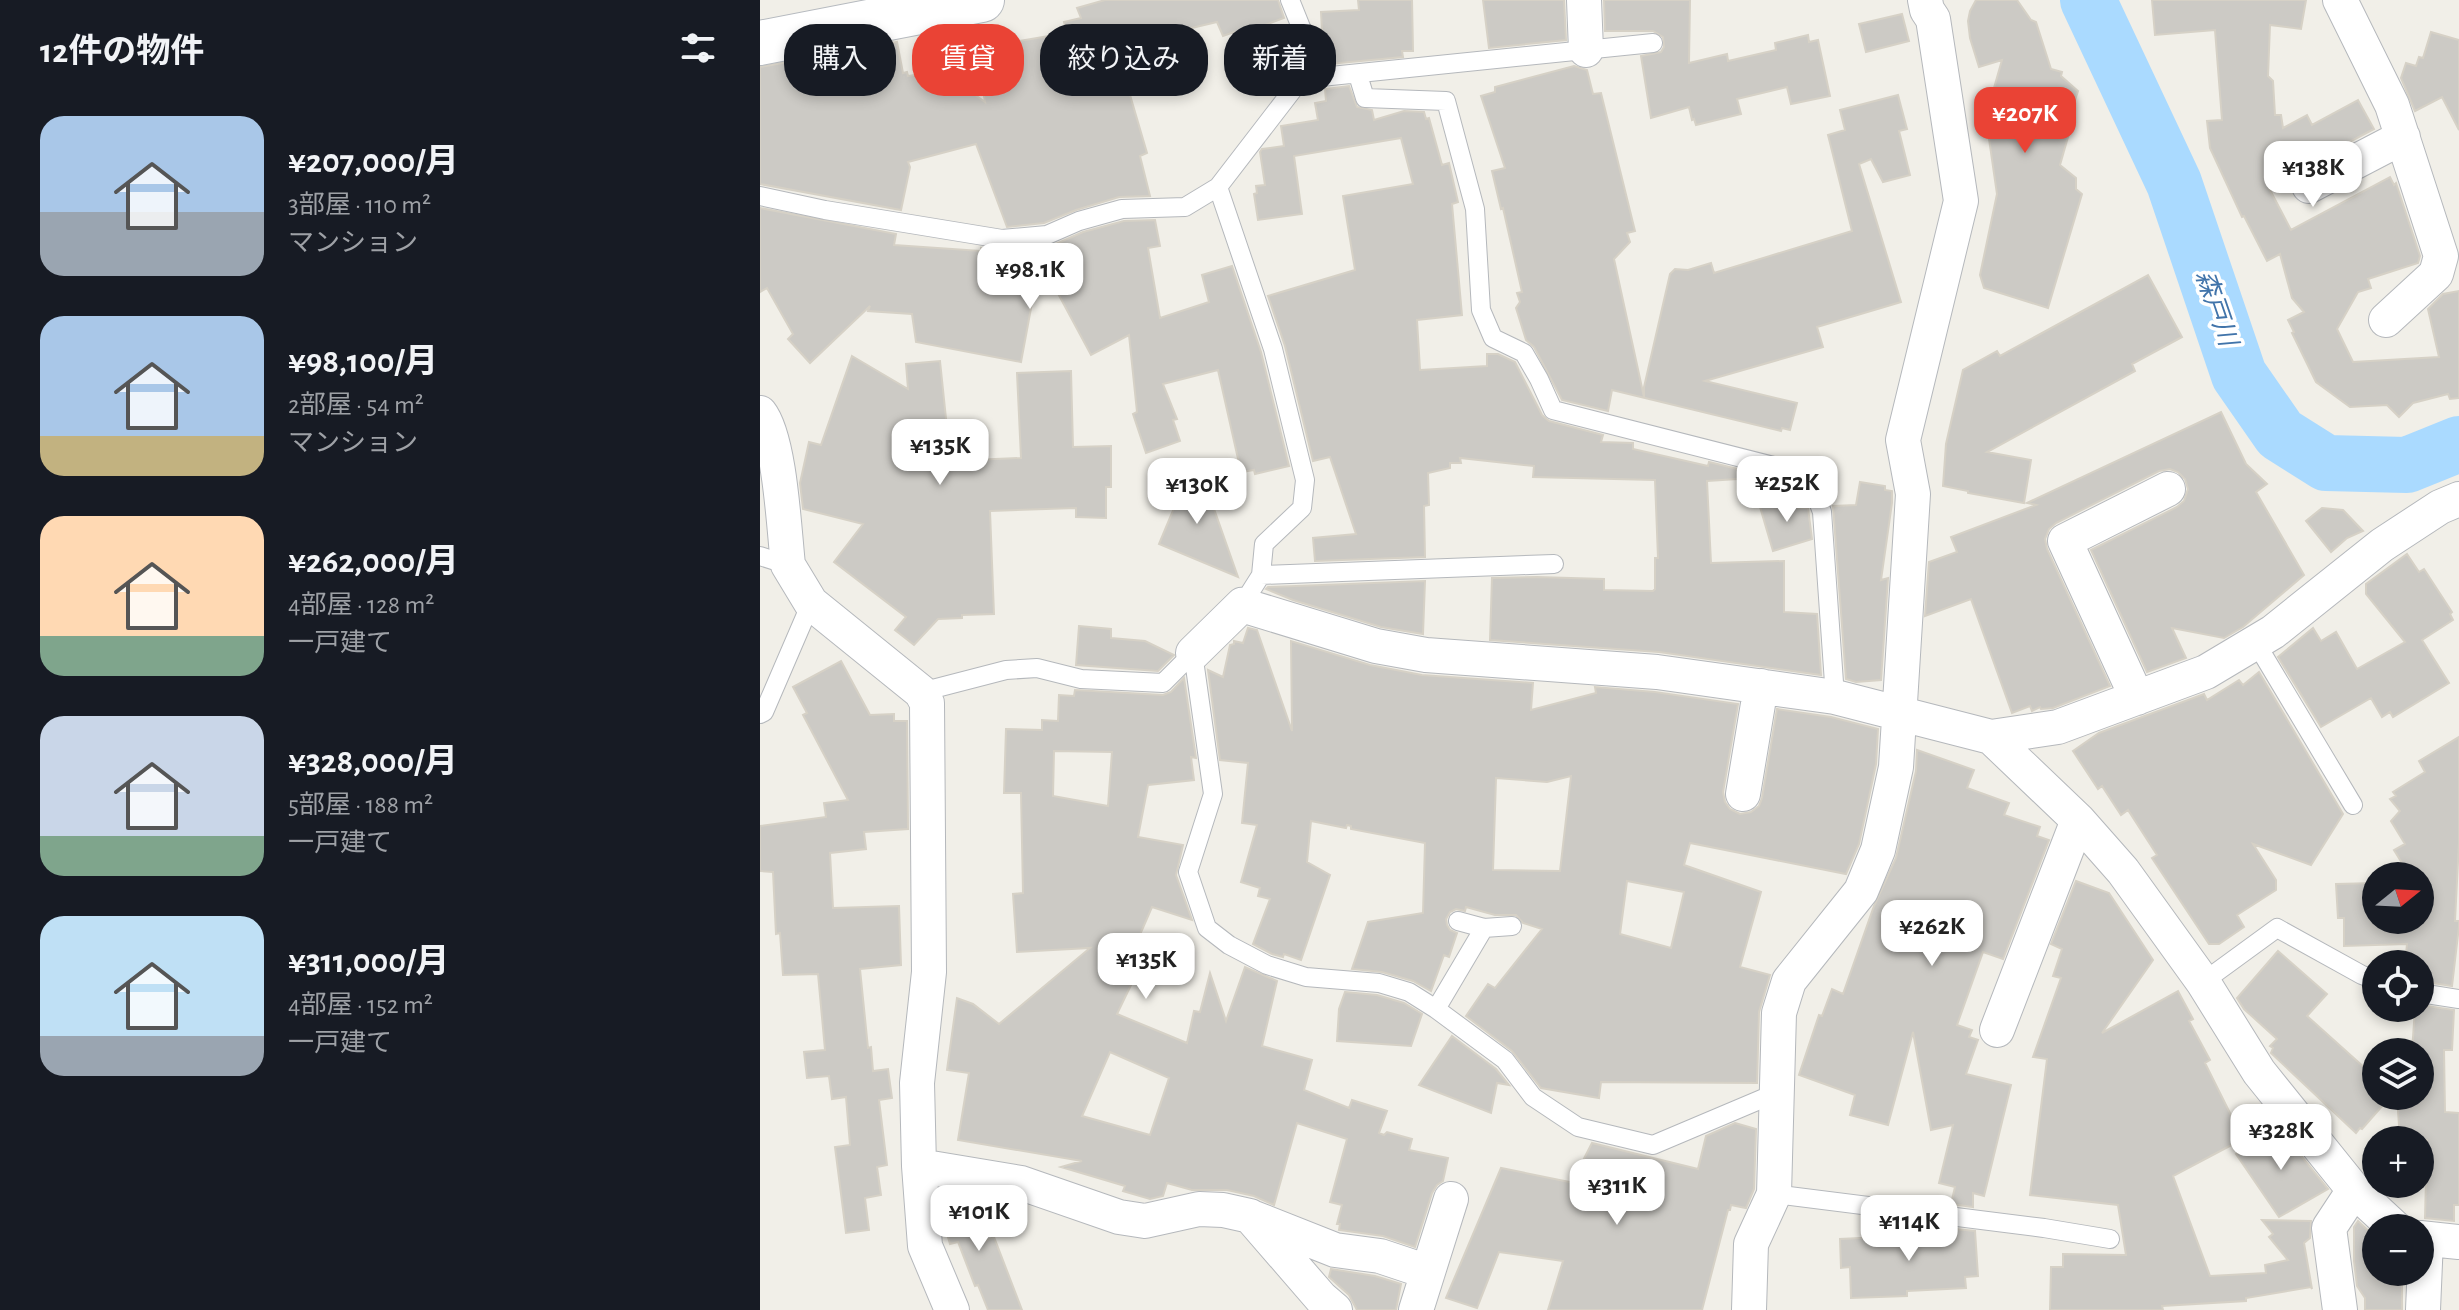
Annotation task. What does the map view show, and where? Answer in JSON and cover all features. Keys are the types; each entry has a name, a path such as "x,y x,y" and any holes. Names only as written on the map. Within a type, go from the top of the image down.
{"main road":[{"path":"760,43 982,0"}],"street":[{"path":"1584,0 1586,50"},
{"path":"2340,0 2392,105 2441,256 2436,274 2386,320"},
{"path":"1749,1310 1751,1244 1774,1194 1779,1013 1789,981 1861,891 1878,850 1896,767 1913,494 1903,440 1961,201 1933,6"},
{"path":"2309,186 2403,137"},
{"path":"760,413 767,421 775,453 774,560 811,603 921,692 927,703 929,972 917,1083 919,1166 925,1246 952,1310"},
{"path":"2137,698 2065,541 2168,489"},
{"path":"1193,653 1242,605 1376,646 1426,655 1657,672 1761,686 1835,697 1991,737 2058,727 2206,672 2273,632 2382,545 2440,507 2459,499"},
{"path":"1743,794 1761,686"},
{"path":"1991,737 2078,820 2123,871 2203,982 2259,1072 2354,1190 2390,1214"},
{"path":"1997,1030 2078,820"},
{"path":"919,1166 1021,1183 1119,1217 1145,1221 1199,1209 1223,1210 1250,1216 1335,1250 1380,1256 1428,1272"},
{"path":"2340,1310 2329,1228 2354,1190"},
{"path":"1416,1310 1451,1199"},
{"path":"1250,1216 1335,1310"},
{"path":"2423,1310 2424,1286"}],"lane":[{"path":"1290,0 1300,24"},
{"path":"1336,76 1653,43"},
{"path":"1358,75 1365,98 1446,101 1475,209 1481,310 1493,338 1524,353 1553,410 1801,473 1812,485 1822,512 1835,697"},
{"path":"760,196 902,224 1002,239 1047,235 1079,221 1122,209 1185,207 1218,187 1288,96"},
{"path":"1218,187 1273,349 1305,480 1302,508 1264,544 1261,575 1242,605"},
{"path":"1261,575 1554,564"},
{"path":"760,714 764,712 811,603"},
{"path":"2256,643 2353,805"},
{"path":"921,692 1006,670 1037,668 1081,679 1163,683 1193,653"},
{"path":"1193,653 1213,794 1188,872 1207,928 1229,945 1267,965 1306,977 1379,983 1409,992 1505,1060 1533,1097 1578,1127 1653,1145 1776,1093"},
{"path":"1458,921 1484,928 1512,926"},
{"path":"1436,1009 1484,928"},
{"path":"2203,982 2277,928 2362,975"},
{"path":"2434,995 2459,999"},
{"path":"1774,1194 2110,1239"}],"building":[{"path":"1105,0 1278,0 1284,18 1268,24 1224,24 1223,36 1217,22 1065,24 1081,18 1077,8"},
{"path":"1358,0 1412,0 1413,51 1402,51 1403,57 1336,63 1336,24 1322,24 1321,12 1359,10"},
{"path":"1483,0 1564,0 1566,40 1489,48"},
{"path":"1604,0 1690,0 1689,63 1727,54 1728,61 1776,50 1775,43 1808,35 1809,42 1818,40 1830,96 1791,104 1787,87 1737,99 1741,114 1696,125 1689,107 1651,118 1641,56 1661,52 1663,37 1653,31 1605,31"},
{"path":"1976,0 2017,0 2031,20 2036,22 2051,69 2062,72 2061,76 2078,91 2060,165 2076,178 2076,189 2082,194 2048,308 1984,288 1980,275 1997,194 1988,132 1990,102 2002,60 1979,67 1968,21"},
{"path":"2152,0 2306,0 2301,29 2270,25 2268,76 2273,81 2275,115 2281,115 2283,128 2307,115 2312,125 2358,100 2374,129 2269,188 2291,230 2390,177 2394,185 2396,183 2420,256 2418,263 2368,279 2371,288 2358,292 2337,329 2353,362 2439,357 2428,309 2443,294 2459,291 2459,398 2450,399 2448,394 2413,403 2399,417 2387,405 2350,407 2316,382 2288,320 2304,312 2292,298 2280,254 2267,261 2242,217 2210,148 2207,121 2222,120 2215,30 2155,35"},
{"path":"1902,14 1909,41 1866,52 1859,24"},
{"path":"2431,32 2459,40 2459,130 2442,97 2415,111 2401,78 2406,63 2416,66 2419,57 2423,58"},
{"path":"1040,37 1040,96 1130,96 1147,153 1140,156 1150,196 1119,197 1044,223 1007,227 976,144 908,162 910,167 901,210 760,184 760,67 784,63 784,96 896,96 897,42 903,73 912,75 912,96 977,96 985,102 984,96 1024,96 1024,40"},
{"path":"1574,66 1587,70 1593,94 1601,93 1635,231 1627,233 1630,242 1614,259 1644,397 1670,274 1675,269 1688,270 1711,263 1714,273 1852,231 1828,135 1845,130 1840,110 1898,95 1907,129 1899,131 1910,175 1883,182 1871,159 1859,164 1901,302 1817,327 1823,347 1705,381 1797,403 1790,430 1782,428 1781,431 1612,390 1608,411 1562,400 1534,347 1526,340 1516,308 1520,302 1517,293 1522,292 1492,171 1505,168 1481,96 1495,92 1495,87"},
{"path":"1349,86 1357,107 1372,110 1374,120 1404,111 1424,112 1426,119 1429,118 1442,165 1449,163 1458,202 1452,204 1462,315 1417,320 1420,370 1487,366 1487,354 1498,354 1515,362 1542,415 1549,421 1603,435 1601,442 1633,443 1633,449 1754,473 1753,478 1707,481 1711,563 1784,561 1784,612 1817,614 1821,675 1659,652 1490,640 1492,578 1604,579 1604,590 1653,591 1655,558 1658,558 1655,480 1533,477 1534,466 1460,458 1461,463 1450,463 1450,468 1428,473 1429,505 1424,506 1425,557 1315,561 1313,538 1356,534 1330,457 1313,461 1285,346 1268,296 1355,270 1343,196 1413,184 1401,138 1294,156 1302,214 1258,220 1254,194 1257,193 1256,186 1265,185 1260,152 1262,149 1284,146 1281,126 1318,120 1315,103 1326,101 1326,96 1336,96 1336,88"},
{"path":"760,208 896,234 894,245 981,251 981,248 1003,251 1049,247 1083,232 1124,221 1155,220 1160,246 1148,248 1160,318 1209,302 1202,275 1232,266 1261,352 1289,466 1255,474 1254,470 1241,472 1218,370 1163,384 1177,419 1173,420 1180,441 1146,453 1133,414 1137,412 1129,335 1091,355 1040,260 1021,362 916,342 912,314 868,311 870,306 810,363 788,339 793,334 767,288 760,292"},
{"path":"2148,275 2182,337 2132,364 2135,371 1987,452 2031,460 2024,503 1943,486 1946,444 1963,370 1997,351 2000,356"},
{"path":"852,356 908,389 906,364 940,361 947,428 972,460 1021,458 1017,373 1071,371 1073,447 1111,446 1111,487 1106,487 1106,518 1076,517 1076,508 990,511 994,614 938,619 914,645 895,630 906,617 834,562 863,524 803,509 800,483 809,442 821,445"},
{"path":"2221,412 2246,464 2267,484 2256,492 2304,575 2243,627 2224,638 2172,628 2186,658 2147,672 2091,550 2184,501 2188,489 2185,479 2170,469 2159,471 2056,523 2045,539 2110,686 2053,708 2040,707 2032,711 2030,706 2012,713 1971,599 1925,616 1929,562 1957,552 1951,537 2036,505 2027,503"},
{"path":"1201,472 1238,577 1159,544 1179,496 1177,475"},
{"path":"1860,482 1885,486 1885,490 1892,491 1892,503 1881,580 1888,578 1881,680 1856,682 1846,679 1833,506 1856,505"},
{"path":"1794,497 1798,508 1808,508 1812,539 1773,551 1760,507"},
{"path":"2322,508 2343,510 2363,531 2347,538 2331,552 2306,521"},
{"path":"2407,554 2419,572 2424,569 2452,612 2453,620 2422,640 2449,683 2393,717 2390,712 2382,717 2371,698 2321,727 2278,657 2313,628 2321,641 2336,632 2357,669 2405,642 2366,594 2366,584"},
{"path":"1425,581 1423,634 1381,627 1266,589 1268,587"},
{"path":"1079,626 1111,629 1111,638 1145,641 1174,655 1158,671 1076,665"},
{"path":"1248,628 1257,630 1292,731 1291,641 1370,665 1422,675 1533,683 1531,710 1596,693 1595,687 1738,704 1723,792 1730,809 1740,814 1751,812 1759,806 1762,798 1777,709 1831,717 1878,729 1876,764 1859,844 1846,874 1690,843 1684,865 1761,892 1740,967 1770,975 1759,1012 1757,1083 1601,1082 1599,1098 1541,1088 1512,1051 1466,1016 1488,984 1495,988 1542,929 1523,923 1516,915 1495,915 1466,907 1465,911 1456,909 1450,912 1447,925 1457,933 1449,957 1444,955 1431,991 1413,981 1382,972 1352,969 1368,922 1423,913 1425,843 1351,829 1347,825 1346,828 1311,821 1307,862 1330,875 1301,960 1284,954 1283,957 1272,954 1253,944 1270,899 1258,896 1260,888 1241,882 1257,825 1242,823 1248,763 1220,760 1208,670 1223,677 1230,645 1234,641 1243,643","holes":["1571,776 1560,871 1493,870 1496,778 1547,782","1627,881 1684,892 1671,948 1620,934"]},
{"path":"841,661 870,715 894,714 894,721 907,721 908,829 864,832 866,849 830,853 833,908 899,906 901,965 860,969 873,1071 888,1069 892,1098 879,1100 887,1165 877,1167 881,1195 865,1198 869,1230 846,1233 835,1147 850,1145 846,1097 832,1099 829,1076 807,1078 804,1052 825,1050 818,974 783,975 780,933 776,934 773,872 760,871 760,826 826,817 824,803 848,800 803,715 807,713 793,687"},
{"path":"2259,672 2343,814 2311,865 2253,844 2276,880 2276,890 2237,915 2244,927 2219,944 2209,944 2152,858 2157,855 2128,810 2121,815 2102,786 2098,789 2073,751 2099,733 2204,694 2207,700 2239,680 2243,685"},
{"path":"1184,678 1196,758 1191,757 1194,780 1148,785 1138,837 1183,845 1176,875 1192,920 1152,907 1122,976 1133,981 1117,1014 1187,1043 1194,1011 1200,1012 1210,973 1226,1021 1245,967 1277,981 1262,1046 1312,1060 1304,1090 1349,1108 1352,1100 1387,1111 1379,1133 1384,1135 1387,1132 1412,1139 1409,1150 1448,1158 1443,1181 1432,1193 1415,1247 1383,1236 1339,1230 1340,1224 1337,1224 1342,1205 1330,1202 1347,1139 1297,1123 1274,1205 1254,1196 1227,1190 1192,1190 1167,1183 1163,1196 1150,1199 1123,1191 1125,1186 1061,1167 1082,1161 958,1140 969,1073 947,1070 957,998 973,1004 999,1024 1090,948 1017,952 1013,894 1023,893 1021,793 1004,793 1006,729 1042,730 1042,720 1058,721 1059,695 1074,696 1075,690 1163,695 1171,692","holes":["1054,751 1112,752 1108,806 1053,796","1110,1052 1169,1078 1150,1135 1082,1116"]},
{"path":"2459,737 2455,921 2459,921 2459,926 2452,986 2434,983 2434,950 2406,950 2407,944 2344,946 2344,918 2338,918 2336,884 2362,883 2362,934 2434,934 2434,862 2401,862 2394,850 2405,844 2391,821 2400,811 2390,799 2396,796 2393,792 2425,772 2419,761"},
{"path":"1917,750 1974,770 1967,788 2009,803 2004,815 2040,827 2037,836 2049,840 2003,959 1983,952 1957,1025 1972,1030 1969,1037 1978,1040 1966,1074 2011,1085 1984,1196 1973,1193 1973,1207 1951,1204 1955,1187 1939,1183 1953,1125 1931,1130 1913,1032 1888,1125 1850,1115 1855,1095 1799,1075 1819,1015 1822,1016 1832,989 1843,994 1874,906 1896,858 1916,771"},
{"path":"2076,881 2109,893 2153,960 2102,1033 2178,991 2193,1019 2189,1021 2210,1060 2205,1063 2243,1139 2173,1176 2210,1276 2266,1273 2265,1265 2288,1260 2269,1237 2273,1234 2262,1220 2311,1221 2310,1238 2304,1243 2312,1289 2246,1298 2246,1301 2162,1306 2163,1310 2050,1310 2051,1267 2063,1267 2063,1254 2126,1255 2118,1205 2030,1195 2047,1059 2033,1057 2061,978 2053,976 2062,949 2051,944"},
{"path":"2278,951 2327,994 2307,1016 2362,1065 2362,1110 2379,1110 2362,1129 2356,1133 2271,1053 2273,1048 2270,1046 2277,1039 2244,1009 2237,998"},
{"path":"1345,992 1377,995 1404,1003 1422,1014 1411,1046 1337,1041 1339,1009"},
{"path":"2434,1007 2454,1010 2452,1050 2444,1050 2445,1112 2459,1113 2459,1205 2454,1205 2454,1221 2434,1219 2434,1214 2425,1214 2426,1198 2434,1198 2434,1126 2399,1126 2398,1110 2434,1110 2434,1038 2413,1038 2414,1022 2434,1022"},
{"path":"1452,1036 1496,1069 1509,1085 1497,1083 1491,1113 1419,1085"},
{"path":"1735,1123 1756,1129 1754,1189 1746,1208 1731,1205 1728,1210 1702,1310 1548,1310 1563,1261 1499,1252 1477,1308 1446,1298 1501,1168 1599,1188 1601,1184 1577,1172 1592,1143 1698,1169 1706,1136"},
{"path":"2277,1126 2328,1189 2279,1217 2236,1154"},
{"path":"974,1195 987,1240 994,1237 1022,1310 988,1310 958,1242 950,1244 943,1220 942,1199"},
{"path":"2358,1221 2362,1225 2362,1286 2402,1286 2402,1310 2365,1310 2365,1298 2357,1286 2354,1227"},
{"path":"1945,1228 1975,1231 1978,1276 1965,1277 1966,1288 1907,1291 1907,1296 1851,1298 1850,1267 1841,1268 1840,1239 1944,1234"},
{"path":"1331,1269 1401,1284 1396,1310 1357,1310 1349,1295 1329,1277"}],"waterway":[{"name":"森戸川","path":"2088,0 2174,183 2239,375 2280,434 2326,463 2407,465 2459,444"}]}
